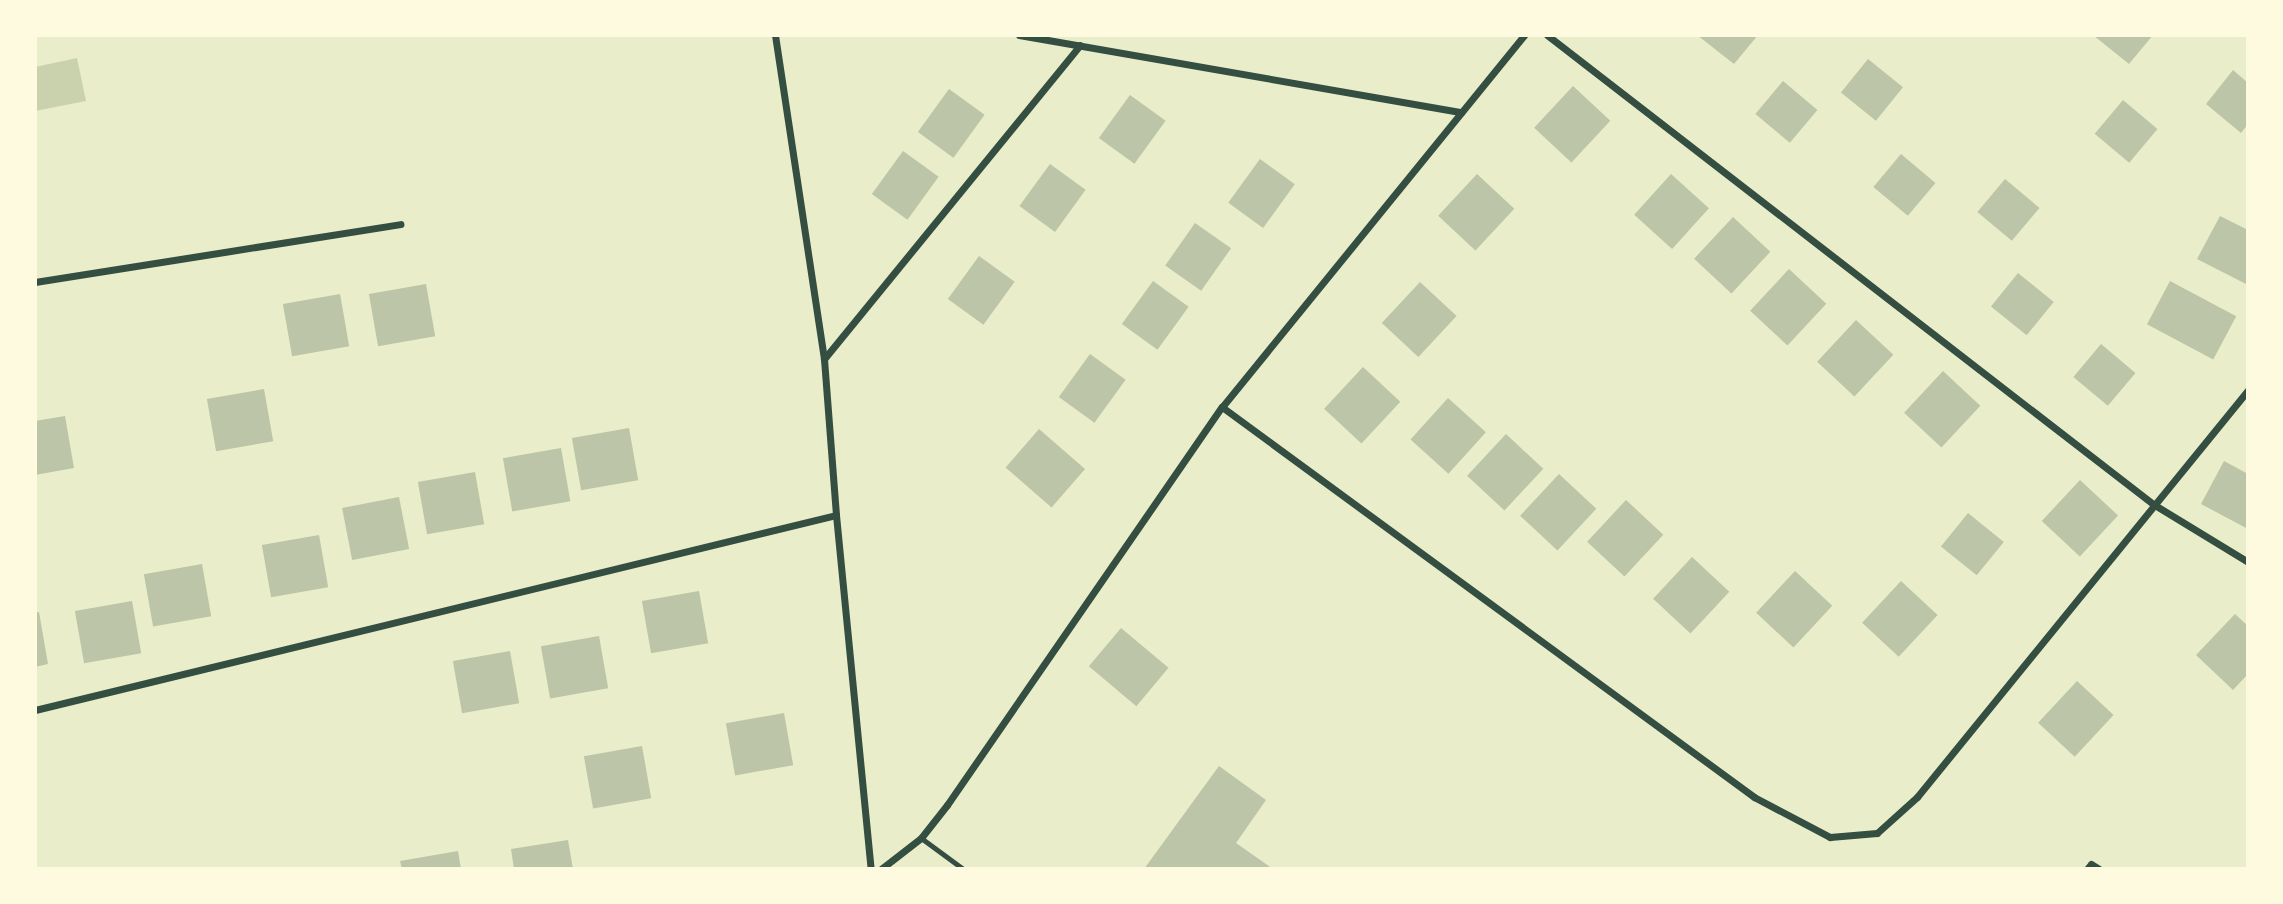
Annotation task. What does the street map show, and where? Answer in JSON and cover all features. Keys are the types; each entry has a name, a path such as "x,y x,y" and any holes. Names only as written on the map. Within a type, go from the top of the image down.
{"street":[{"path":"775,35 824,359 836,515 871,869"},
{"path":"1019,35 1461,111"},
{"path":"881,869 921,838 947,805 1222,407 1524,35"},
{"path":"1547,35 2153,504 2248,562"},
{"path":"824,359 1080,46"},
{"path":"35,282 400,224"},
{"path":"1222,407 1754,797 1830,837 1877,833 1917,797 2248,390"},
{"path":"35,710 836,515"},
{"path":"2089,866 2099,869"}],"lane":[{"path":"921,838 963,869"}],"green space":[{"path":"77,58 86,101 35,111 35,67"}],"building":[{"path":"1697,35 1758,35 1734,64"},
{"path":"2093,35 2153,35 2129,64"},
{"path":"1868,59 1903,87 1876,121 1841,92"},
{"path":"2233,70 2248,83 2248,124 2241,133 2206,104"},
{"path":"1783,81 1817,110 1790,143 1755,114"},
{"path":"1573,86 1610,121 1571,162 1534,128"},
{"path":"949,89 985,115 953,158 918,132"},
{"path":"1130,95 1166,121 1134,164 1099,138"},
{"path":"2123,100 2157,129 2129,163 2095,134"},
{"path":"903,151 939,177 907,220 872,194"},
{"path":"1901,154 1935,183 1908,216 1873,187"},
{"path":"1260,159 1295,184 1263,228 1228,203"},
{"path":"1050,164 1086,190 1055,232 1019,206"},
{"path":"1477,174 1514,209 1475,250 1438,216"},
{"path":"1671,174 1709,208 1672,249 1634,215"},
{"path":"2005,179 2039,208 2012,241 1977,212"},
{"path":"2220,216 2248,230 2248,285 2197,259"},
{"path":"1733,217 1770,252 1731,293 1694,259"},
{"path":"1195,223 1231,248 1201,291 1165,266"},
{"path":"979,256 1015,282 983,325 948,299"},
{"path":"1789,269 1826,304 1787,345 1750,311"},
{"path":"2018,273 2054,302 2027,335 1991,306"},
{"path":"1153,281 1189,307 1157,350 1122,324"},
{"path":"2170,281 2236,316 2213,359 2147,324"},
{"path":"1420,282 1457,316 1418,357 1382,323"},
{"path":"426,284 435,336 378,346 369,294"},
{"path":"340,294 349,346 292,356 283,304"},
{"path":"1856,320 1893,355 1854,396 1817,362"},
{"path":"2101,344 2135,373 2108,406 2073,377"},
{"path":"1090,354 1126,380 1094,423 1059,397"},
{"path":"1363,367 1400,402 1361,443 1324,409"},
{"path":"1943,371 1980,406 1941,447 1904,413"},
{"path":"264,389 273,441 216,451 207,399"},
{"path":"1448,398 1486,432 1448,474 1411,440"},
{"path":"65,416 74,468 35,475 35,421"},
{"path":"629,428 638,480 581,490 572,438"},
{"path":"1039,429 1085,469 1052,508 1006,467"},
{"path":"1506,434 1543,469 1504,510 1467,476"},
{"path":"561,448 570,501 512,511 503,458"},
{"path":"2224,461 2248,474 2248,529 2201,504"},
{"path":"475,472 484,524 427,534 418,482"},
{"path":"1559,474 1596,509 1557,550 1520,516"},
{"path":"2080,480 2118,515 2080,556 2042,521"},
{"path":"399,497 409,549 352,560 342,508"},
{"path":"1626,500 1663,535 1624,576 1587,542"},
{"path":"1968,513 2004,542 1977,575 1941,546"},
{"path":"319,535 328,587 271,597 262,545"},
{"path":"1692,557 1729,592 1690,633 1653,599"},
{"path":"202,564 211,616 153,626 144,574"},
{"path":"1795,571 1832,606 1793,647 1756,613"},
{"path":"1901,581 1938,615 1899,657 1862,623"},
{"path":"699,591 708,643 651,653 642,601"},
{"path":"132,601 141,653 84,663 75,611"},
{"path":"39,612 48,664 35,667 35,613"},
{"path":"2235,614 2248,626 2248,674 2233,690 2196,655"},
{"path":"1121,628 1168,668 1136,706 1089,666"},
{"path":"599,636 608,688 550,698 541,646"},
{"path":"510,651 519,703 462,713 453,661"},
{"path":"2077,681 2114,715 2075,757 2038,723"},
{"path":"784,713 793,765 735,775 726,723"},
{"path":"642,746 651,798 593,808 584,756"},
{"path":"1219,766 1266,800 1236,843 1273,869 1144,869"},
{"path":"568,840 573,869 514,869 511,849"},
{"path":"458,851 461,869 402,869 400,861"}]}
